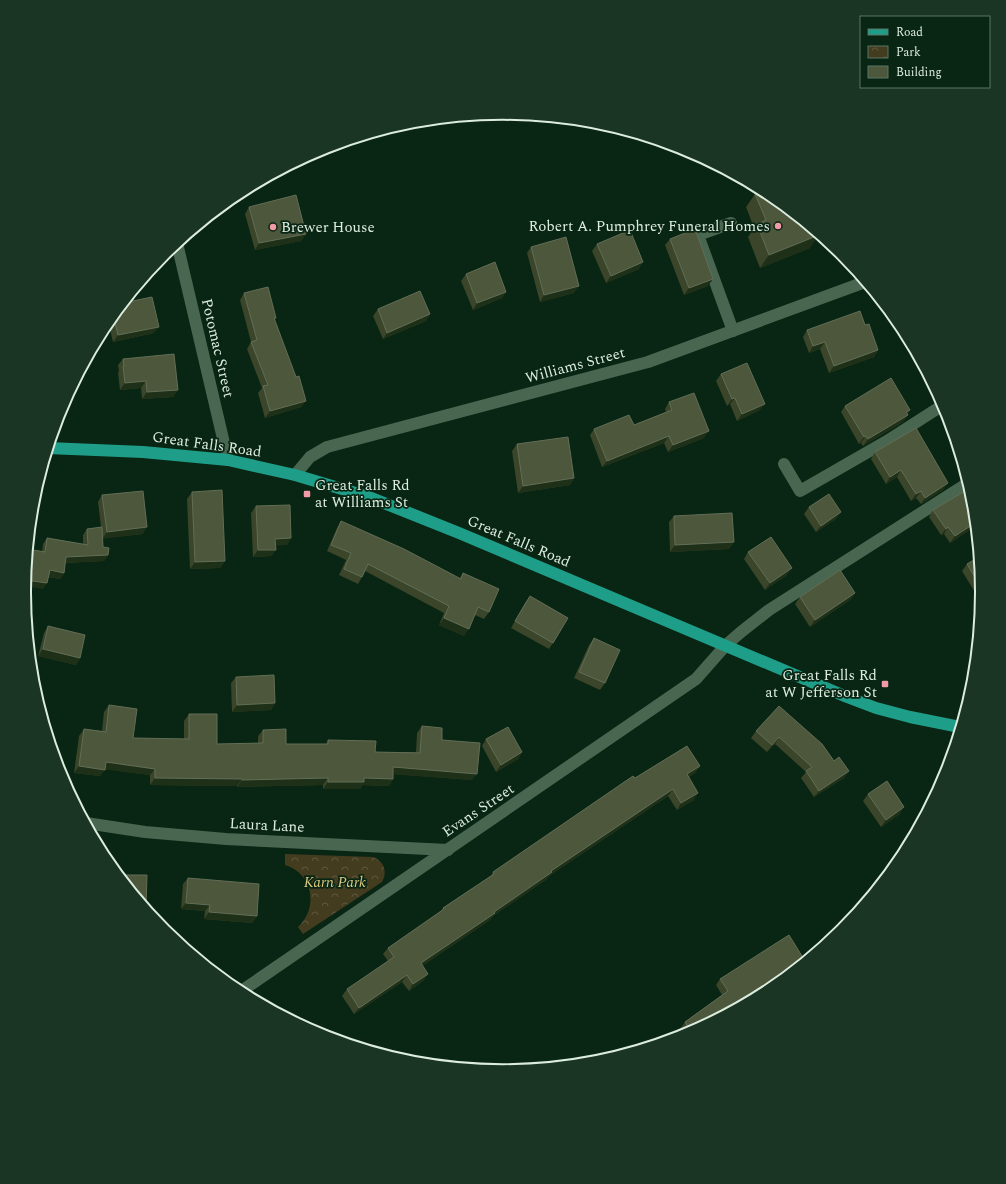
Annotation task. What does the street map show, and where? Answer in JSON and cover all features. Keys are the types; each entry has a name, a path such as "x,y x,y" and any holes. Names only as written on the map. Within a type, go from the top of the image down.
{"main road":[{"name":"Great Falls Road","path":"54,448 143,452 228,460 295,475 369,497 847,697 876,708 910,717 955,726"}],"street":[{"path":"732,222 698,235 733,331"},
{"name":"Potomac Street","path":"178,249 228,460"},
{"name":"Williams Street","path":"295,475 310,457 326,448 648,362 860,284"},
{"path":"784,464 800,491 887,441 938,408"},
{"name":"Evans Street","path":"246,988 696,680 726,646 769,610 963,486"},
{"name":"Laura Lane","path":"92,824 145,832 226,839 448,850"}],"green space":[{"name":"Karn Park","path":"285,854 373,857 380,861 384,867 385,874 382,882 303,934 298,927 305,919 309,910 310,892 302,875 285,865"}],"building":[{"path":"755,194 790,218 814,237 769,255 757,224 766,220"},
{"name":"Brewer House","path":"296,195 306,234 259,243 249,207"},
{"path":"695,229 713,279 689,288 670,239"},
{"path":"630,230 643,262 611,276 597,244"},
{"path":"566,237 579,286 544,295 531,247"},
{"path":"495,262 506,292 477,303 466,274"},
{"path":"268,287 276,318 274,318 296,377 299,376 306,401 270,411 263,386 268,385 251,342 257,340 244,293"},
{"path":"420,291 430,314 387,333 378,309"},
{"path":"152,297 159,327 118,335 115,324 132,301"},
{"path":"860,311 865,325 869,324 878,350 834,366 825,342 813,346 807,330"},
{"path":"174,354 178,390 147,392 146,381 125,383 123,359"},
{"path":"747,363 765,404 742,414 735,398 732,399 721,374"},
{"path":"891,378 910,410 906,412 908,415 868,439 866,436 864,437 845,406"},
{"path":"694,393 709,431 673,445 669,436 607,461 594,429 629,415 634,425 672,410 669,402"},
{"path":"916,428 948,483 925,498 921,491 916,494 901,470 890,477 875,452"},
{"path":"568,437 574,478 523,486 517,444"},
{"path":"222,490 225,561 195,562 192,492"},
{"path":"143,491 147,527 107,532 102,495"},
{"path":"964,492 970,526 955,536 948,527 946,529 933,510"},
{"path":"829,494 841,512 821,526 809,507"},
{"path":"290,505 291,538 275,539 276,550 258,550 256,506"},
{"path":"732,513 734,542 675,545 674,516"},
{"path":"341,521 404,549 461,579 463,573 499,589 489,612 478,607 469,629 444,618 449,606 368,564 362,577 344,569 351,553 331,545"},
{"path":"102,527 103,547 109,548 108,555 66,557 64,573 50,570 47,583 31,581 33,550 45,552 47,538 88,545 87,529"},
{"path":"771,537 792,568 770,583 748,552"},
{"path":"974,560 974,576 967,564"},
{"path":"840,570 855,593 815,620 800,597"},
{"path":"530,596 568,618 553,643 515,621"},
{"path":"48,626 85,635 80,658 43,649"},
{"path":"594,638 620,650 605,683 579,672"},
{"path":"274,675 275,703 237,705 236,677"},
{"path":"109,705 137,709 133,738 189,739 189,714 217,714 217,744 263,743 263,730 286,729 286,744 328,744 328,740 376,741 375,752 420,753 422,726 442,728 442,740 480,743 477,774 393,767 393,779 364,778 364,782 328,782 328,778 242,780 155,778 155,769 106,762 105,770 79,766 84,729 106,732"},
{"path":"779,706 822,744 834,761 839,757 849,771 819,791 806,771 812,767 779,737 772,745 756,731"},
{"path":"508,727 522,752 501,765 486,739"},
{"path":"687,746 700,766 687,774 698,793 681,803 673,789 551,871 552,872 494,912 495,913 421,963 428,974 413,984 407,975 359,1008 347,989 394,957 388,948 444,909 443,908 494,874 493,872 633,776 635,778"},
{"path":"887,781 904,807 886,820 868,794"},
{"path":"126,875 147,875 146,901"},
{"path":"188,878 259,884 257,916 209,912 210,905 186,903"},
{"path":"789,935 802,956 739,1001 688,1026 685,1022 728,991 720,979"}],"place":[{"name":"Robert A. Pumphrey Funeral Homes","path":"778,226"},
{"name":"Brewer House","path":"273,227"},
{"name":"Great Falls Rd at Williams St","path":"307,494"},
{"name":"Great Falls Rd at W Jefferson St","path":"885,684"}]}
